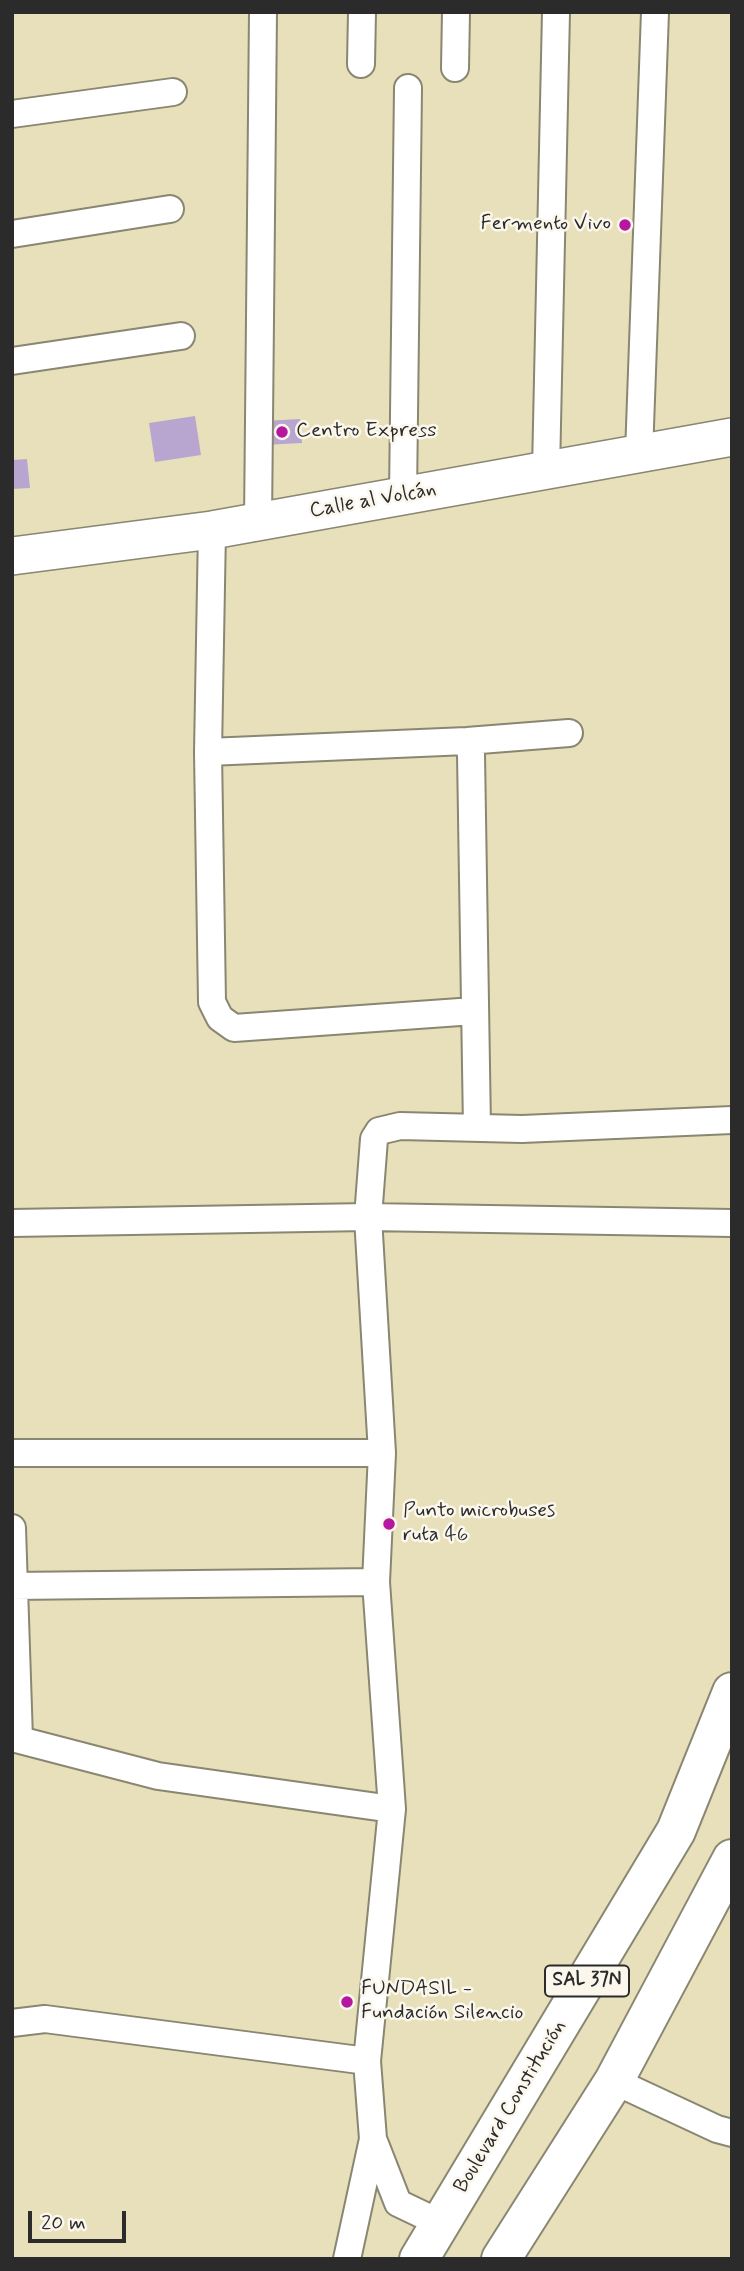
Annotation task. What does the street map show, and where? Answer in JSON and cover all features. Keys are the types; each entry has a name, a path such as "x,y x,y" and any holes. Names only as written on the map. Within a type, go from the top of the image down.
{"highway":[{"name":"Boulevard Constitución","path":"419,2259 676,1831 732,1692"},
{"name":"SAL 37N","path":"501,2259 614,2081 732,1859"}],"main road":[{"name":"Calle al Volcán","path":"12,556 212,530 732,437"}],"street":[{"path":"258,522 263,12"},
{"path":"361,64 362,12"},
{"path":"455,68 456,12"},
{"path":"546,470 556,12"},
{"path":"639,454 655,12"},
{"path":"403,496 408,88"},
{"path":"12,114 173,92"},
{"path":"12,234 170,209"},
{"path":"12,361 181,336"},
{"path":"212,530 208,751 212,1002 219,1017 234,1028 474,1011"},
{"path":"208,751 467,741 569,733"},
{"path":"467,741 471,754 477,1128"},
{"path":"347,2259 373,2139 367,2061 392,1809 376,1582 382,1454 368,1217 374,1139 379,1131 400,1126 522,1129 732,1120"},
{"path":"12,1223 368,1217 732,1223"},
{"path":"12,1453 382,1454"},
{"path":"12,1528 16,1738 158,1776 392,1809"},
{"path":"13,1586 376,1582"},
{"path":"12,2023 45,2019 367,2061"},
{"path":"614,2081 717,2129 732,2133"},
{"path":"373,2139 398,2203 442,2224"}],"building":[{"path":"195,416 201,455 155,462 149,423"},
{"name":"Centro Express","path":"300,419 302,443 264,445 263,421"},
{"path":"27,459 30,488 12,489 12,460"}],"place":[{"name":"Fermento Vivo","path":"625,225"},
{"name":"Centro Express","path":"282,432"},
{"name":"Punto microbuses ruta 46","path":"389,1524"},
{"name":"FUNDASIL - Fundación Silencio","path":"347,2002"}]}
